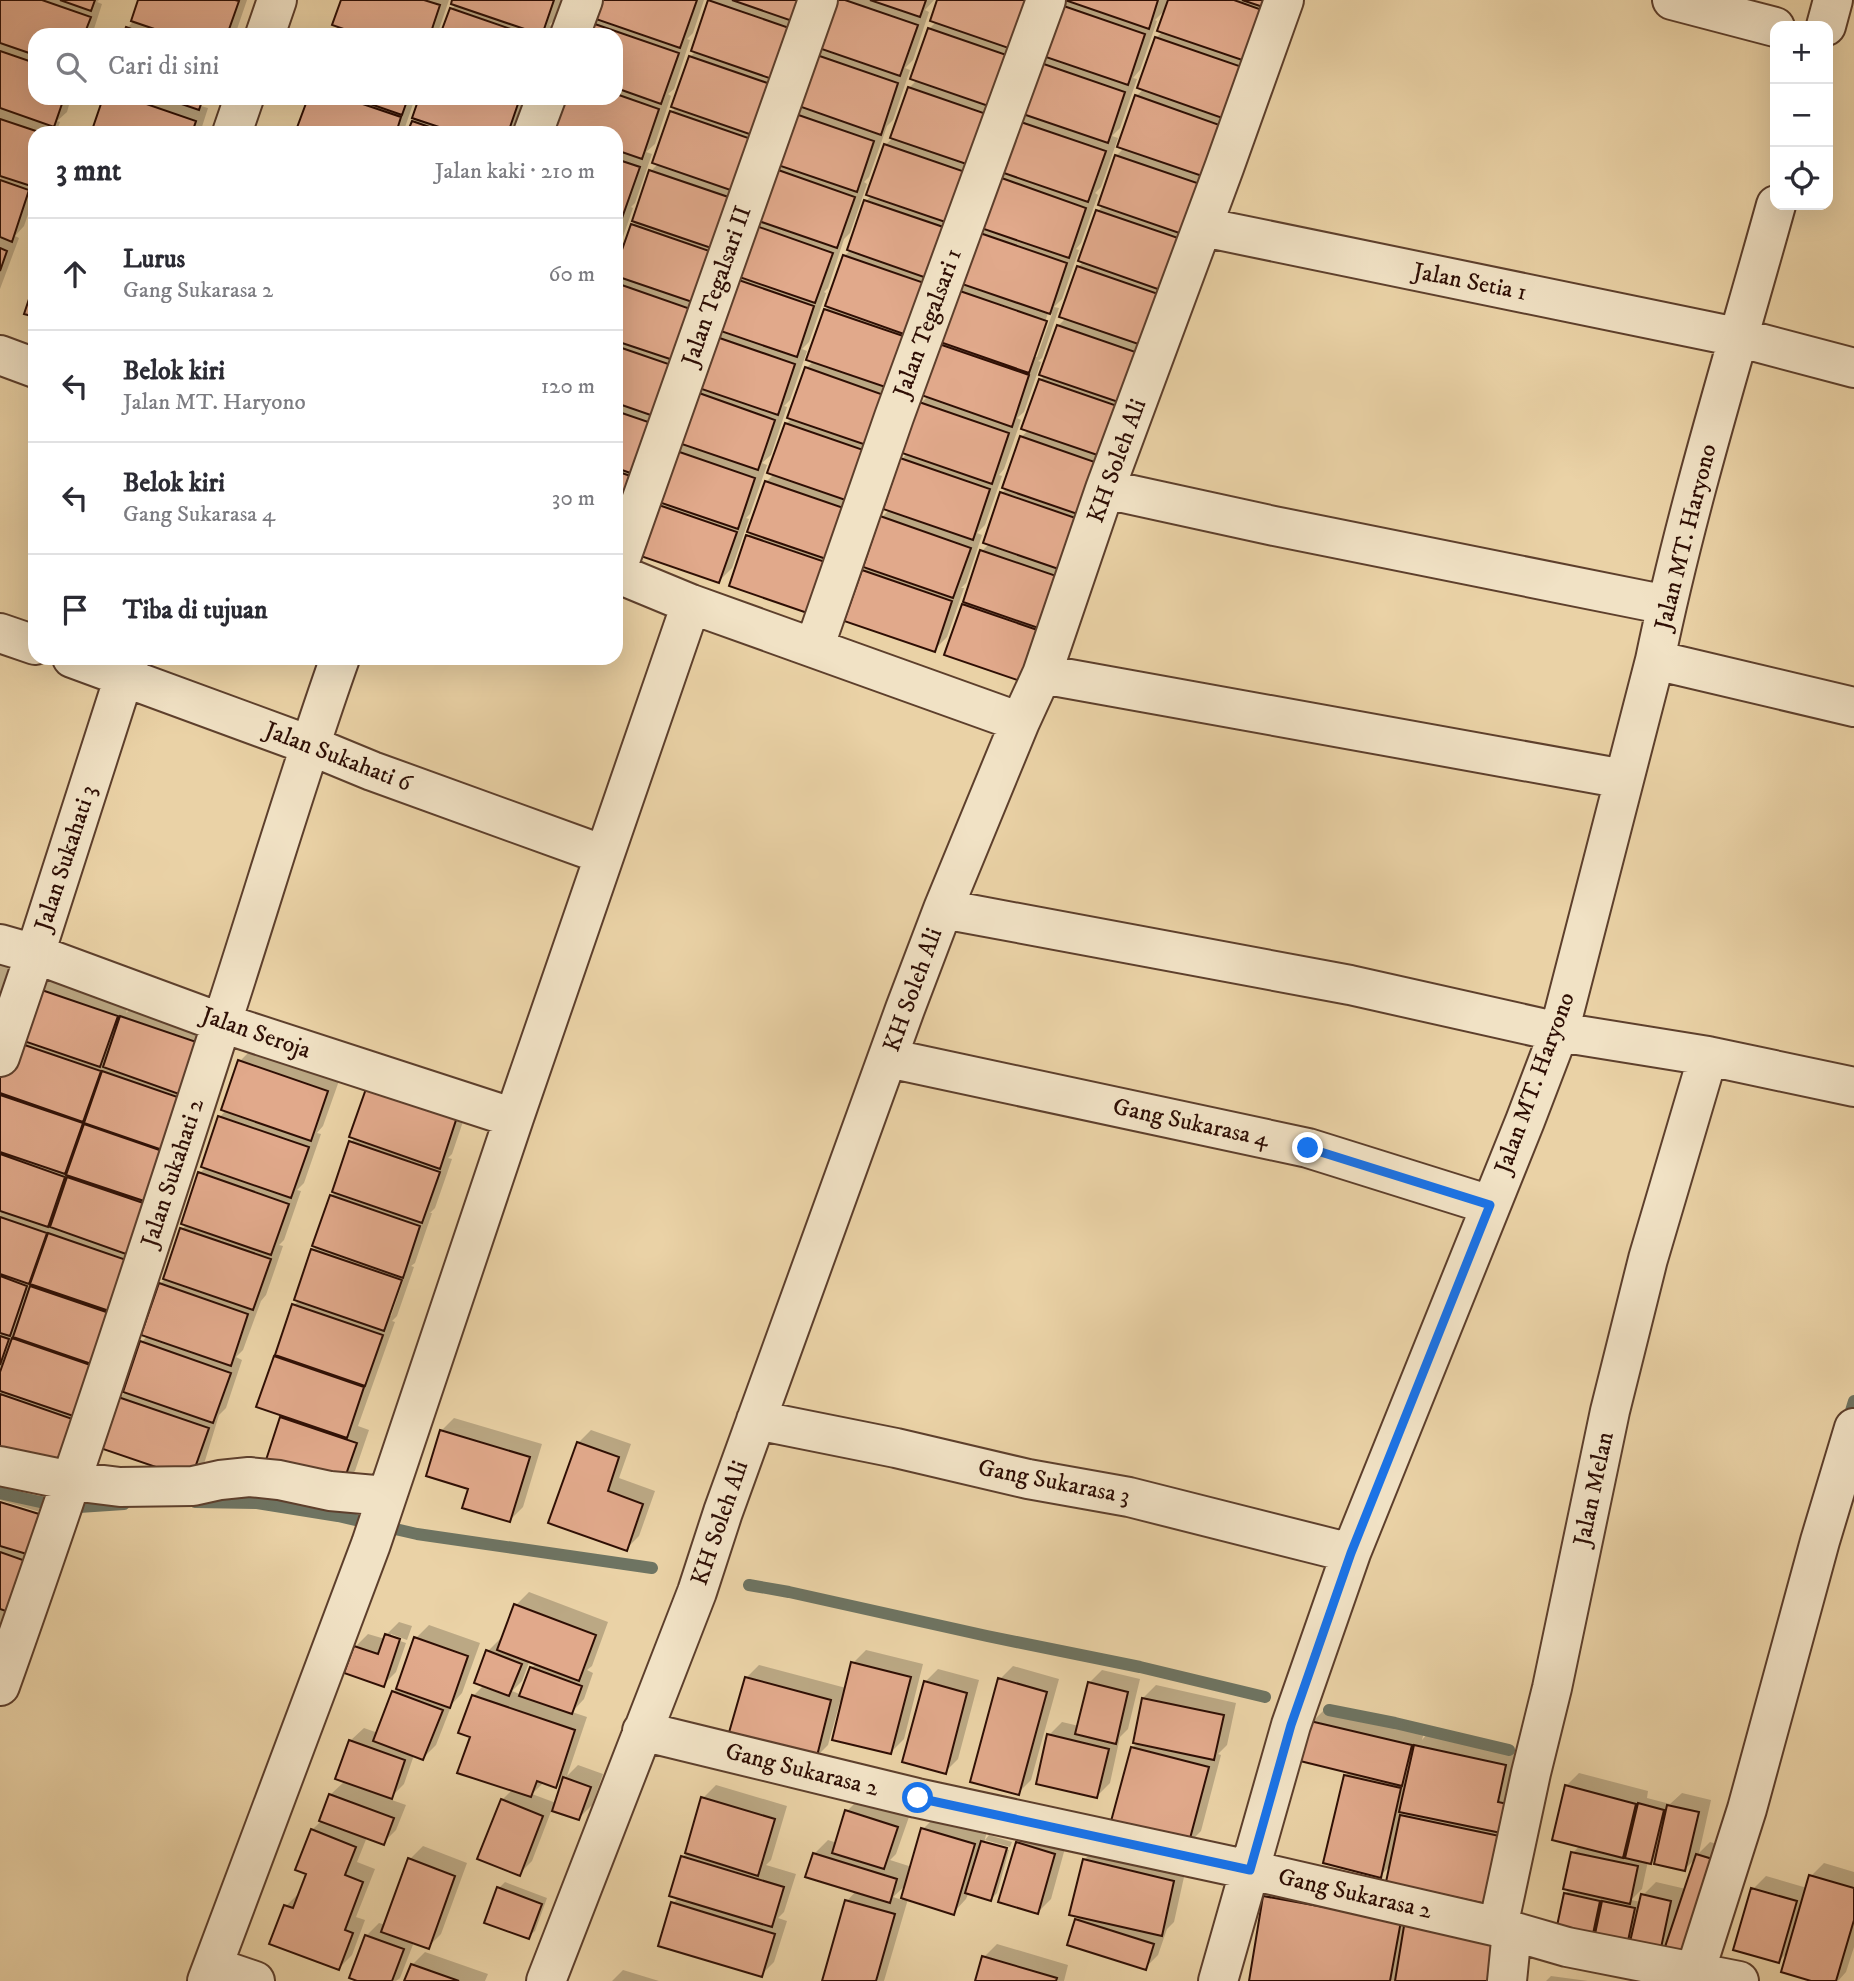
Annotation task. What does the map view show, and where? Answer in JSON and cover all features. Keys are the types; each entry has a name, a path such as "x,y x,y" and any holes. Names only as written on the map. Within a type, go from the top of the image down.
{"street":[{"path":"267,28 277,0"},
{"path":"573,28 583,0"},
{"name":"Jalan Tegalsari II","path":"623,552 818,0"},
{"name":"Jalan Tegalsari 1","path":"814,648 894,417 1045,0"},
{"name":"KH Soleh Ali","path":"546,1981 696,1592 943,909 1042,674 1105,489 1284,0"},
{"path":"1672,0 1770,26"},
{"path":"1827,21 1833,0"},
{"path":"234,126 242,105"},
{"path":"536,126 544,105"},
{"name":"Jalan MT. Haryono","path":"1218,1981 1291,1725 1351,1553 1559,1032 1737,337 1775,210"},
{"name":"Jalan Setia 1","path":"1203,227 1737,337 1854,368"},
{"path":"0,355 28,365"},
{"path":"1105,489 1667,606"},
{"path":"623,575 691,604 1020,722"},
{"path":"256,1981 210,1974 370,1544 691,604"},
{"path":"0,634 28,643"},
{"path":"1656,660 1854,707"},
{"name":"Jalan Sukahati 2","path":"0,1686 66,1499 222,1023 309,744 337,665"},
{"name":"Jalan Sukahati 6","path":"127,667 372,771 604,855"},
{"name":"Jalan Sukahati 3","path":"0,1058 18,949 127,667"},
{"path":"1042,674 1625,779"},
{"path":"943,909 1350,985 1559,1032 1707,1056 1854,1087"},
{"name":"Jalan Seroja","path":"18,949 222,1023 514,1118"},
{"name":"Jalan Melan","path":"1507,1981 1505,1929 1533,1764 1552,1688 1610,1411 1648,1259 1707,1056"},
{"name":"Gang Sukarasa 4","path":"888,1058 1308,1148 1490,1205"},
{"name":"Gang Sukarasa 3","path":"756,1420 896,1448 1028,1479 1129,1497 1351,1553"},
{"path":"1695,1972 1747,1809 1820,1541 1854,1428"},
{"path":"0,1466 66,1499 120,1487 193,1486 249,1477 279,1480 384,1502"},
{"name":"Gang Sukarasa 2","path":"642,1731 918,1798 1505,1929 1647,1972 1695,1972 1740,1981"}],"building":[{"path":"0,0 42,0 91,17 87,28 28,28 28,53 0,43"},
{"path":"60,0 95,0 91,11"},
{"path":"138,0 239,1 229,28 152,28 131,21"},
{"path":"341,0 424,0 440,5 432,28 341,28 332,25"},
{"path":"452,0 554,0 544,28 521,28 451,4"},
{"path":"596,0 697,0 680,48 590,17"},
{"path":"708,0 798,31 781,82 691,51"},
{"path":"732,0 809,0 801,24"},
{"path":"826,0 845,0 918,25 900,76 810,45"},
{"path":"870,0 926,0 920,17"},
{"path":"937,0 1036,0 1020,52 930,21"},
{"path":"1065,0 1158,0 1149,29"},
{"path":"1168,0 1234,0 1265,11 1248,62 1157,31"},
{"path":"1242,0 1269,0 1266,8"},
{"path":"1055,3 1145,34 1128,85 1037,54"},
{"path":"450,8 508,28 443,28"},
{"path":"589,22 606,28 587,28"},
{"path":"928,28 1018,59 1000,110 910,79"},
{"path":"623,34 679,53 661,104 623,90"},
{"path":"1155,37 1245,68 1228,120 1137,88"},
{"path":"0,51 28,61 28,105 62,105 54,126 0,108"},
{"path":"808,52 898,83 881,135 790,103"},
{"path":"689,56 779,87 761,138 671,107"},
{"path":"1035,61 1125,92 1108,143 1017,112"},
{"path":"908,87 998,118 981,169 890,138"},
{"path":"1135,95 1225,127 1208,178 1117,147"},
{"path":"623,96 659,109 642,159 623,152 623,126 553,126 560,105 623,105"},
{"path":"101,105 149,105 196,121 194,126 93,126"},
{"path":"184,105 201,105 199,110"},
{"path":"305,105 366,105 401,117 398,126 298,126"},
{"path":"373,105 406,105 402,115"},
{"path":"417,105 518,105 510,126 436,126 412,118"},
{"path":"784,110 874,141 857,192 766,161"},
{"path":"670,111 760,142 742,194 652,163"},
{"path":"0,119 28,128 28,185 0,176"},
{"path":"1015,120 1106,151 1088,202 998,171"},
{"path":"412,121 427,126 410,126"},
{"path":"884,144 974,175 957,226 866,195"},
{"path":"1115,155 1206,186 1188,236 1098,205"},
{"path":"623,161 640,167 623,215"},
{"path":"764,165 855,197 837,248 747,217"},
{"path":"649,170 740,201 723,252 632,221"},
{"path":"996,176 1086,208 1069,258 978,227"},
{"path":"0,180 28,190 28,193 12,242 0,237"},
{"path":"864,200 955,231 938,282 847,250"},
{"path":"1096,210 1187,241 1169,293 1078,261"},
{"path":"742,221 833,253 815,303 725,272"},
{"path":"631,224 721,255 704,306 623,278 623,247"},
{"path":"977,232 1067,263 1050,314 959,283"},
{"path":"0,248 7,251 0,271"},
{"path":"843,255 933,286 915,338 825,306"},
{"path":"1077,266 1167,297 1150,348 1059,317"},
{"path":"724,275 814,306 797,357 706,326"},
{"path":"623,285 702,313 685,364 623,343"},
{"path":"957,290 1047,321 1029,373 940,342"},
{"path":"824,309 915,340 897,391 806,360"},
{"path":"1057,325 1147,356 1130,406 1039,375"},
{"path":"705,333 795,364 778,415 687,384"},
{"path":"939,344 1029,375 1012,427 921,395"},
{"path":"623,348 683,369 665,420 623,405"},
{"path":"805,367 895,399 878,449 787,418"},
{"path":"1039,379 1129,410 1112,460 1021,429"},
{"path":"685,388 775,420 758,470 667,439"},
{"path":"919,402 1009,433 992,484 902,453"},
{"path":"623,413 663,427 645,478 623,470"},
{"path":"785,423 875,454 857,504 767,473"},
{"path":"1020,436 1109,467 1092,519 1002,488"},
{"path":"665,447 755,478 738,529 647,498"},
{"path":"900,458 990,489 973,540 883,509"},
{"path":"623,473 645,481 623,517"},
{"path":"765,481 855,512 838,563 747,532"},
{"path":"1000,492 1090,523 1073,574 983,543"},
{"path":"647,501 737,532 719,583 629,552"},
{"path":"880,516 971,548 953,598 863,567"},
{"path":"746,535 837,566 819,617 729,586"},
{"path":"980,550 1071,581 1053,633 963,602"},
{"path":"862,570 952,601 935,652 844,621"},
{"path":"962,604 1052,635 1035,686 944,655"},
{"path":"27,985 118,1016 100,1067 9,1036"},
{"path":"120,1016 211,1047 193,1099 103,1067"},
{"path":"10,1040 101,1071 83,1122 0,1093 0,1069"},
{"path":"238,1060 328,1091 311,1141 221,1110"},
{"path":"102,1071 192,1102 174,1154 84,1123"},
{"path":"367,1086 457,1117 440,1169 349,1137"},
{"path":"0,1095 83,1123 65,1174 0,1152"},
{"path":"218,1116 309,1147 291,1198 201,1167"},
{"path":"84,1124 174,1155 156,1205 66,1175"},
{"path":"349,1141 440,1172 422,1223 332,1192"},
{"path":"0,1154 65,1177 48,1227 0,1211"},
{"path":"198,1172 289,1204 271,1255 181,1224"},
{"path":"67,1177 158,1208 140,1259 50,1227"},
{"path":"330,1195 420,1226 403,1278 312,1246"},
{"path":"0,1217 47,1233 29,1284 0,1274"},
{"path":"180,1228 271,1259 253,1310 163,1279"},
{"path":"48,1233 138,1264 121,1315 30,1284"},
{"path":"311,1249 402,1280 384,1331 294,1300"},
{"path":"0,1276 27,1286 10,1336 0,1333"},
{"path":"159,1283 248,1314 231,1366 141,1335"},
{"path":"30,1286 121,1317 103,1368 13,1337"},
{"path":"292,1304 383,1335 365,1386 275,1355"},
{"path":"0,1336 9,1339 0,1365"},
{"path":"12,1338 102,1369 85,1420 0,1391 0,1372"},
{"path":"140,1341 231,1373 213,1423 123,1392"},
{"path":"274,1356 364,1387 347,1438 256,1407"},
{"path":"0,1394 87,1424 69,1475 0,1452"},
{"path":"118,1397 209,1428 191,1479 100,1448"},
{"path":"280,1417 357,1443 342,1486 266,1460"},
{"path":"440,1430 530,1457 510,1522 462,1508 468,1489 426,1476"},
{"path":"577,1442 619,1457 608,1491 643,1504 627,1551 548,1523"},
{"path":"0,1502 52,1518 40,1558 0,1546"},
{"path":"0,1552 37,1565 20,1616 0,1609"},
{"path":"514,1604 596,1635 579,1681 497,1650"},
{"path":"385,1634 400,1639 384,1687 344,1673 354,1646 378,1654"},
{"path":"414,1637 468,1656 450,1708 396,1689"},
{"path":"486,1650 522,1664 509,1696 474,1683"},
{"path":"851,1662 911,1677 891,1754 832,1740"},
{"path":"530,1667 582,1686 572,1714 519,1696"},
{"path":"745,1677 831,1700 816,1760 728,1736"},
{"path":"998,1678 1047,1692 1019,1795 970,1782"},
{"path":"924,1681 967,1693 946,1774 902,1762"},
{"path":"1088,1682 1128,1692 1116,1744 1075,1734"},
{"path":"392,1691 443,1710 423,1760 373,1741"},
{"path":"472,1695 575,1730 556,1788 537,1781 531,1797 457,1773 470,1737 458,1733"},
{"path":"1142,1698 1224,1715 1214,1760 1133,1743"},
{"path":"1310,1721 1412,1745 1402,1786 1300,1761"},
{"path":"1047,1734 1109,1749 1097,1798 1036,1784"},
{"path":"349,1740 405,1760 392,1799 335,1779"},
{"path":"1414,1745 1506,1765 1498,1802 1517,1806 1511,1835 1399,1812"},
{"path":"1131,1747 1209,1767 1188,1846 1110,1825"},
{"path":"1344,1775 1401,1788 1381,1878 1323,1863"},
{"path":"563,1777 591,1787 579,1820 552,1811"},
{"path":"1565,1785 1636,1804 1623,1858 1552,1840"},
{"path":"329,1794 394,1818 384,1845 319,1821"},
{"path":"701,1797 775,1819 758,1876 685,1853"},
{"path":"501,1799 543,1816 520,1876 477,1859"},
{"path":"1638,1803 1664,1810 1651,1864 1625,1858"},
{"path":"1667,1805 1699,1812 1685,1871 1654,1864"},
{"path":"845,1810 898,1827 884,1869 832,1853"},
{"path":"1400,1815 1509,1838 1495,1906 1386,1882"},
{"path":"921,1828 975,1844 954,1915 901,1898"},
{"path":"311,1829 356,1847 345,1875 363,1882 345,1930 353,1933 339,1970 269,1944 284,1905 293,1908 306,1874 295,1870"},
{"path":"981,1841 1007,1848 991,1901 965,1893"},
{"path":"1016,1842 1055,1854 1038,1914 998,1902"},
{"path":"1571,1852 1638,1866 1630,1904 1563,1889"},
{"path":"813,1853 897,1879 890,1903 805,1877"},
{"path":"1696,1854 1719,1861 1687,1962 1663,1953"},
{"path":"681,1856 784,1887 772,1927 669,1896"},
{"path":"408,1858 455,1876 429,1949 381,1932"},
{"path":"1083,1859 1174,1881 1162,1936 1069,1915"},
{"path":"1809,1875 1854,1888 1854,1920 1836,1981 1811,1981 1781,1972"},
{"path":"497,1887 542,1904 529,1939 484,1923"},
{"path":"1751,1888 1797,1901 1779,1963 1733,1950"},
{"path":"1564,1893 1600,1901 1590,1948 1554,1940"},
{"path":"1641,1894 1671,1901 1658,1962 1627,1955"},
{"path":"1263,1896 1401,1921 1390,1981 1249,1981"},
{"path":"845,1900 895,1914 876,1981 822,1981"},
{"path":"1602,1901 1635,1908 1625,1955 1592,1948"},
{"path":"671,1902 775,1934 762,1977 658,1946"},
{"path":"1075,1919 1154,1944 1146,1970 1067,1945"},
{"path":"1405,1920 1507,1936 1500,1981 1395,1981"},
{"path":"365,1935 404,1949 392,1981 357,1981 349,1978"},
{"path":"982,1956 1057,1978 1056,1981 975,1981"},
{"path":"411,1964 459,1981 404,1981"}],"waterway":[{"path":"1847,1424 1854,1401"},
{"path":"0,1493 79,1507 124,1504"},
{"path":"195,1502 257,1503 338,1516 417,1534 652,1568"},
{"path":"749,1585 1140,1667 1265,1697"},
{"path":"1329,1710 1509,1750"}],"route":[{"path":"918,1798 1250,1870 1291,1725 1351,1553 1490,1205 1308,1148"}]}
